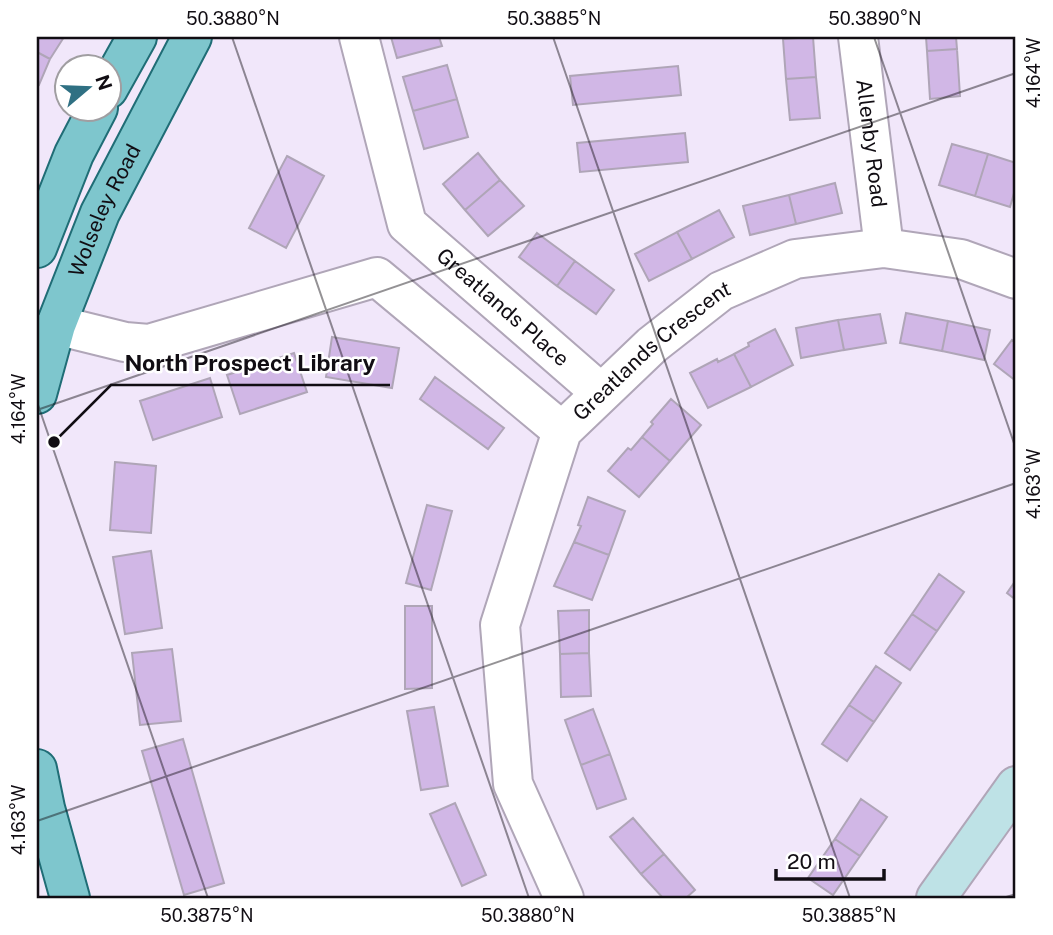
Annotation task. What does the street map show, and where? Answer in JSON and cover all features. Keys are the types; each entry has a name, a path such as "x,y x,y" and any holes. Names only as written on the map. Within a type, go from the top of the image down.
{"main road":[{"path":"122,63 136,37"},
{"name":"Wolseley Road","path":"37,394 57,325 100,213 192,37"},
{"path":"37,248 74,154 91,122"},
{"path":"37,769 70,898"}],"street":[{"path":"57,325 125,342 149,344 377,277 407,224 359,37"},
{"name":"Allenby Road","path":"859,37 884,248"},
{"name":"Greatlands Place","path":"407,224 600,392"},
{"name":"Greatlands Crescent","path":"564,898 513,784 500,625 562,431 652,345 721,290 795,259 884,248 961,260 1016,279"},
{"path":"377,277 562,431"},
{"path":"936,898 1016,786"}],"building":[{"path":"37,37 64,37 50,59 37,52"},
{"path":"391,37 439,37 442,46 397,58"},
{"path":"813,37 816,77 786,79 783,39"},
{"path":"926,37 956,37 957,49 927,51"},
{"path":"957,49 960,96 930,99 927,51"},
{"path":"37,52 50,59 39,85 37,84"},
{"path":"447,65 457,99 413,111 403,77"},
{"path":"678,66 681,95 573,105 570,76"},
{"path":"816,77 820,118 790,120 786,79"},
{"path":"457,99 468,137 424,149 413,111"},
{"path":"685,133 688,162 580,172 577,143"},
{"path":"952,144 988,154 975,196 939,185"},
{"path":"478,153 500,180 465,210 443,184"},
{"path":"988,154 1016,163 1016,186 1010,207 975,196"},
{"path":"287,156 324,176 286,248 249,228"},
{"path":"500,180 524,206 488,236 465,210"},
{"path":"835,183 842,213 796,224 789,195"},
{"path":"789,195 796,224 750,235 743,206"},
{"path":"719,210 734,237 692,259 677,232"},
{"path":"677,232 692,259 649,281 635,254"},
{"path":"537,233 575,261 557,286 519,257"},
{"path":"575,261 614,290 596,314 557,286"},
{"path":"906,313 948,321 942,351 900,343"},
{"path":"880,314 886,343 844,350 838,320"},
{"path":"838,320 844,350 801,358 796,328"},
{"path":"948,321 990,330 984,360 942,351"},
{"path":"775,329 793,365 751,387 734,354 749,346 748,343"},
{"path":"332,337 399,348 392,388 326,377"},
{"path":"1012,340 1016,343 1016,381 994,364"},
{"path":"294,353 307,392 240,414 227,375"},
{"path":"734,354 751,387 708,408 690,373 717,359 718,362"},
{"path":"435,377 504,428 488,449 420,399"},
{"path":"210,378 222,417 153,440 140,401"},
{"path":"671,399 701,425 670,461 642,437"},
{"path":"642,437 670,461 639,497 608,471 628,448 631,450"},
{"path":"115,462 156,466 151,533 110,530"},
{"path":"588,497 625,511 609,555 574,542"},
{"path":"427,505 452,511 431,590 406,583"},
{"path":"574,542 609,555 592,600 554,586"},
{"path":"151,551 162,628 125,634 113,557"},
{"path":"939,574 964,592 937,631 912,614"},
{"path":"1016,580 1016,600 1007,593"},
{"path":"405,606 432,606 432,688 405,689"},
{"path":"589,610 589,653 560,654 558,611"},
{"path":"912,614 937,631 910,670 885,653"},
{"path":"172,649 181,721 140,725 132,653"},
{"path":"589,653 591,696 561,697 560,654"},
{"path":"876,666 901,683 874,722 849,705"},
{"path":"849,705 874,722 847,761 822,744"},
{"path":"434,707 448,786 421,790 407,711"},
{"path":"593,709 610,754 581,765 565,720"},
{"path":"183,739 224,883 184,895 142,751"},
{"path":"610,754 626,799 597,809 581,765"},
{"path":"861,799 887,817 860,856 835,839"},
{"path":"455,803 486,875 462,886 430,814"},
{"path":"633,818 664,854 641,874 610,837"},
{"path":"835,839 860,856 833,895 808,878"},
{"path":"664,854 695,890 686,898 663,898 641,874"}],"place":[{"name":"North Prospect Library","path":"54,442"}]}
